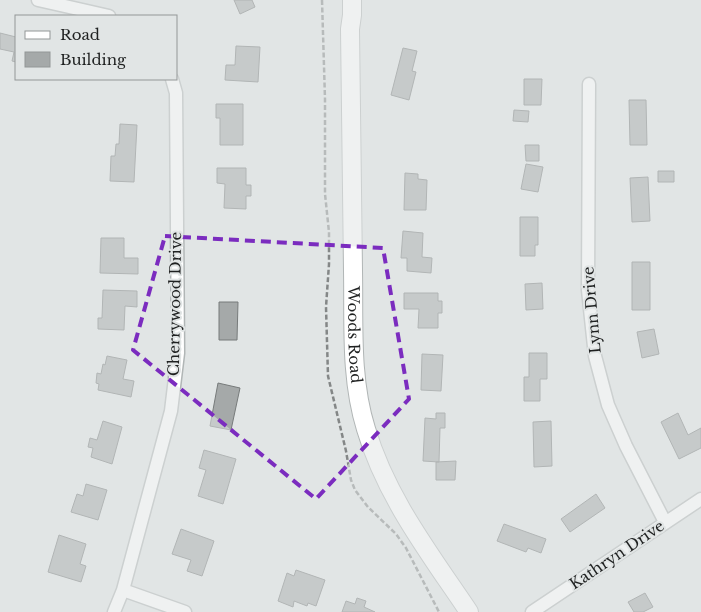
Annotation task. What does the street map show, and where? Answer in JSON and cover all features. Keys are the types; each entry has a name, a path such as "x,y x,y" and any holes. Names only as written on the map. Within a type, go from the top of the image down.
{"street":[{"path":"38,0 105,15"},
{"name":"Woods Road","path":"345,0 350,29"},
{"name":"Woods Road","path":"352,0 350,29 355,348 360,403 366,428 382,472 407,520 469,612"},
{"name":"Cherrywood Drive","path":"114,612 122,590 171,410 178,353 176,93 172,80"},
{"name":"Lynn Drive","path":"589,84 588,290 595,356 608,405 626,446 665,522"},
{"name":"Kathryn Drive","path":"532,612 701,499"},
{"path":"122,590 185,612"}],"highlighted area":[{"path":"165,236 383,248 409,399 316,499 133,350"}],"building":[{"path":"234,0 252,0 255,7 240,14"},
{"path":"0,33 15,37 15,62 12,61 14,52 0,49"},
{"path":"236,46 260,47 258,82 225,80 226,65 235,65"},
{"path":"403,48 417,51 412,71 416,72 409,100 391,95"},
{"path":"524,79 542,79 541,105 524,105"},
{"path":"629,100 646,100 647,145 630,145"},
{"path":"216,104 243,104 243,145 220,145 220,118 216,118"},
{"path":"514,110 529,111 528,122 513,121"},
{"path":"120,124 137,125 134,182 110,181 111,156 115,156 116,144 119,144"},
{"path":"525,145 539,145 539,161 526,161"},
{"path":"526,164 543,167 538,192 521,189"},
{"path":"217,168 246,168 246,185 251,185 251,196 246,196 246,209 224,208 225,184 217,183"},
{"path":"658,171 674,171 674,182 658,182"},
{"path":"405,173 418,174 418,179 427,180 426,210 404,210"},
{"path":"648,177 650,221 632,222 630,178"},
{"path":"520,217 538,217 538,245 535,245 535,256 520,256"},
{"path":"403,231 423,233 422,257 432,258 431,273 407,271 407,258 401,258"},
{"path":"101,238 124,238 124,258 138,258 138,274 100,273"},
{"path":"632,262 650,262 650,310 632,310"},
{"path":"542,283 543,309 526,310 525,284"},
{"path":"103,290 137,291 137,307 125,306 124,330 98,329 98,318 102,318"},
{"path":"404,293 438,293 438,301 442,301 442,313 438,313 438,328 418,328 419,309 404,309"},
{"path":"219,302 238,302 237,340 219,340"},
{"path":"654,329 659,354 642,358 637,332"},
{"path":"529,353 547,353 547,379 540,379 540,401 524,401 524,377 529,377"},
{"path":"422,354 443,355 441,391 421,390"},
{"path":"107,356 127,360 123,379 134,381 131,397 98,390 99,384 96,383 97,373 101,374"},
{"path":"218,383 240,388 231,430 210,426"},
{"path":"436,413 445,413 445,428 440,428 439,462 423,461 425,418 436,419"},
{"path":"678,413 688,435 701,428 701,448 679,459 661,422"},
{"path":"103,421 122,427 112,464 91,457 93,448 88,447 90,438 97,440"},
{"path":"551,421 552,466 534,467 533,422"},
{"path":"204,450 236,459 223,504 198,496 206,470 199,468"},
{"path":"456,461 455,480 436,480 436,462"},
{"path":"86,484 107,490 98,520 71,512 77,494 83,496"},
{"path":"596,494 605,508 570,532 561,519"},
{"path":"504,524 546,539 541,553 528,548 526,552 497,541"},
{"path":"181,529 214,541 202,576 187,571 191,560 172,554"},
{"path":"59,535 86,544 80,564 86,566 81,582 48,572"},
{"path":"296,570 325,580 316,606 308,603 307,606 294,601 293,607 278,601 287,573 294,576"},
{"path":"645,593 653,607 643,612 634,612 628,602"},
{"path":"357,598 366,601 364,607 375,612 342,612 346,601 355,604"}]}
